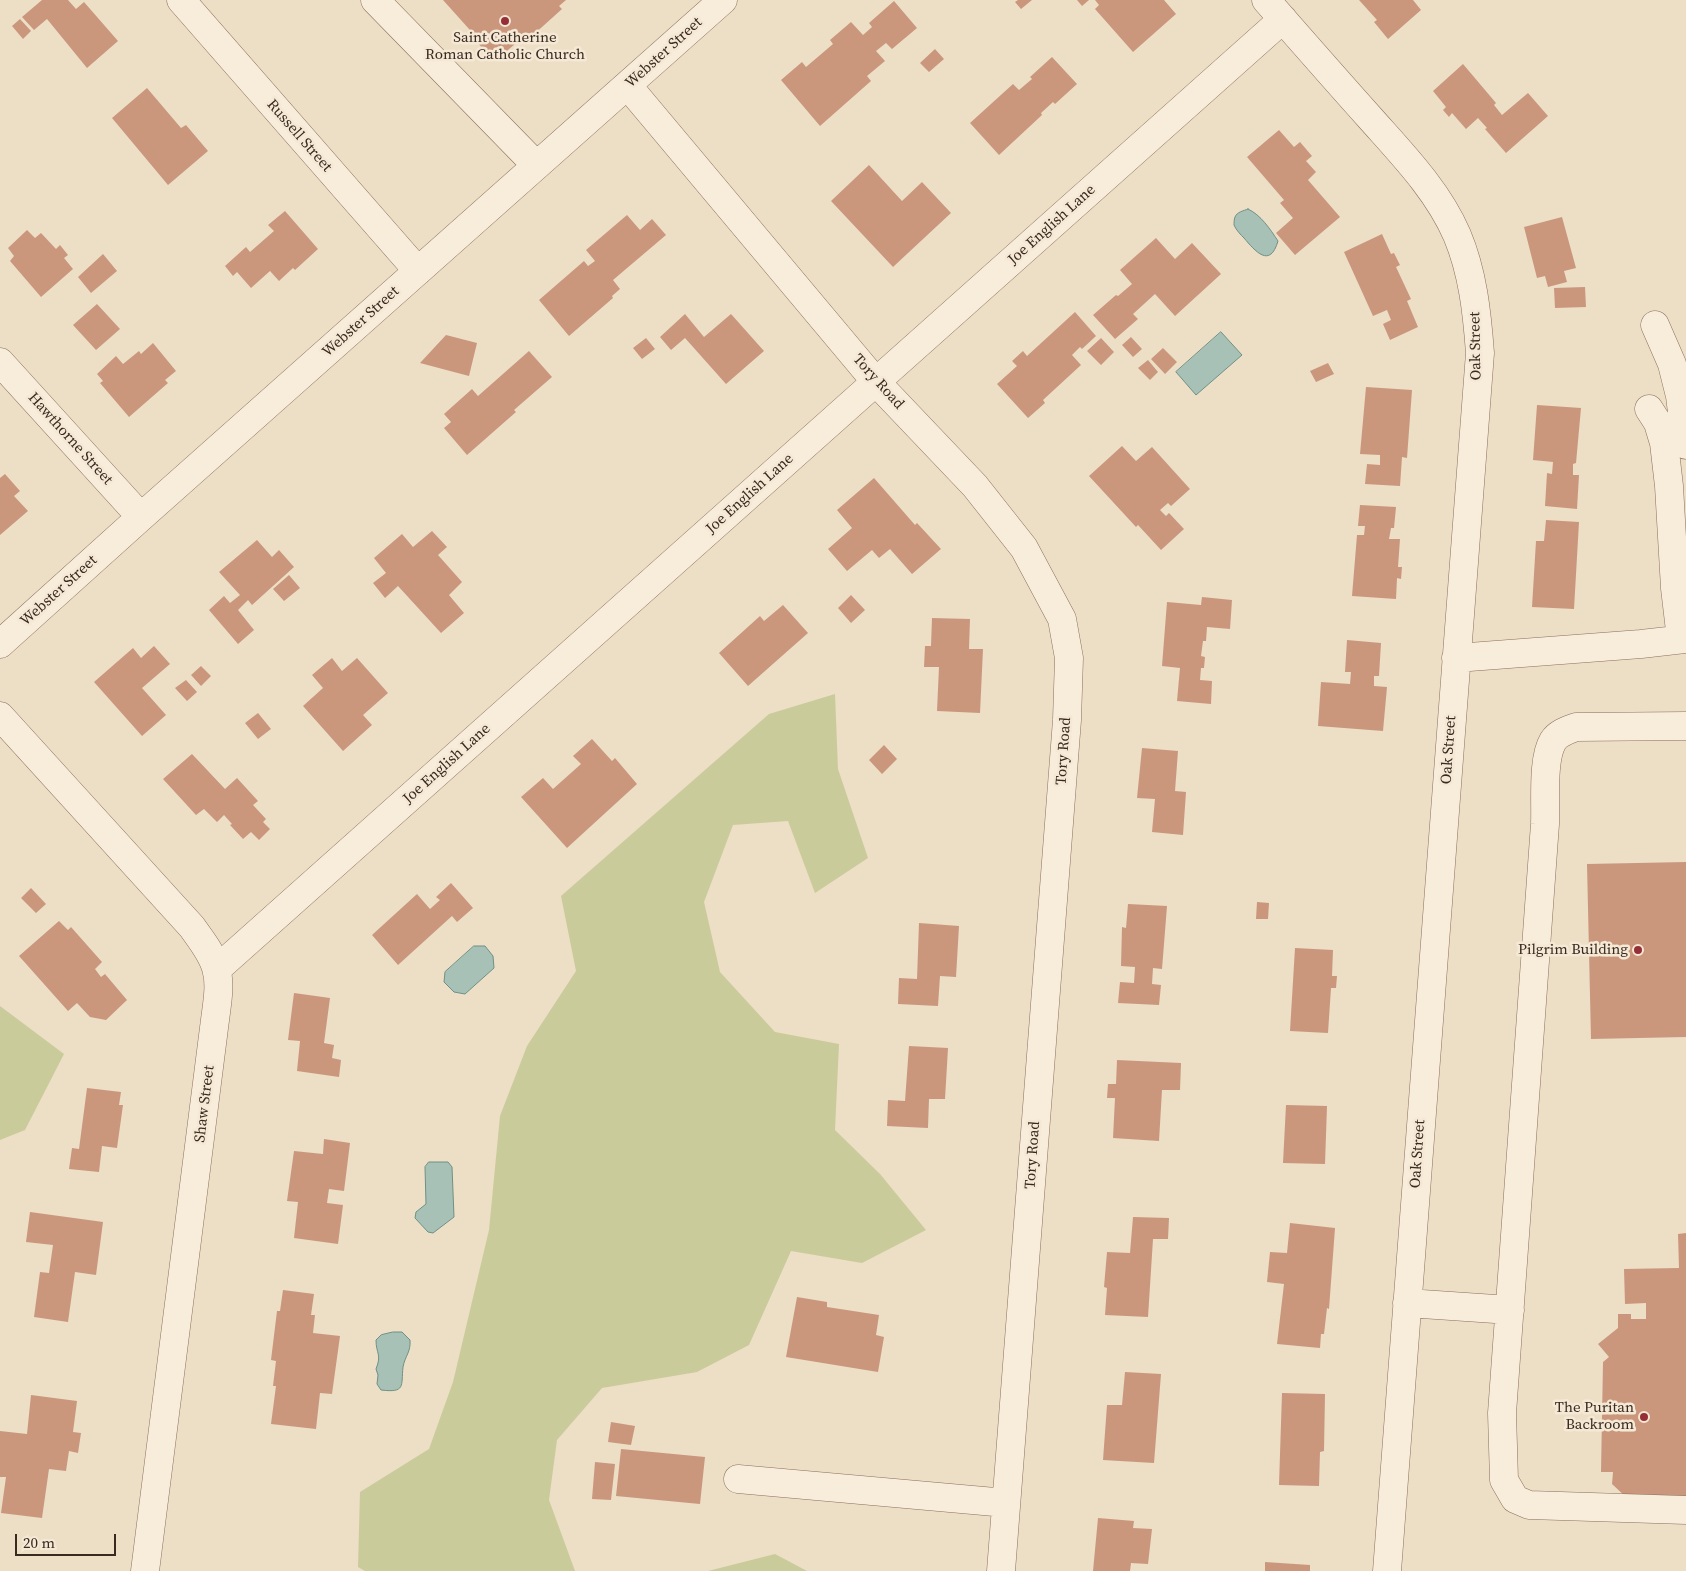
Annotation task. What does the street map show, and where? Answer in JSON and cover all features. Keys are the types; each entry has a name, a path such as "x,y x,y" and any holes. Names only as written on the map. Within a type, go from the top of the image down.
{"street":[{"name":"Russell Street","path":"181,0 418,271"},
{"path":"375,0 536,165"},
{"name":"Webster Street","path":"0,644 536,165 628,86 715,2"},
{"name":"Joe English Lane","path":"217,969 876,382 1274,10"},
{"name":"Oak Street","path":"1274,10 1411,164 1437,198 1456,234 1470,273 1477,312 1480,354 1387,1571"},
{"name":"Tory Road","path":"628,86 876,382 975,486 1024,548 1062,619 1068,658 1067,720 1001,1571"},
{"path":"1655,325 1672,364 1680,396 1686,445"},
{"name":"Hawthorne Street","path":"0,362 141,517"},
{"path":"1456,658 1683,639 1675,588 1669,486 1664,443 1658,423 1649,409"},
{"name":"Shaw Street","path":"0,716 192,927 207,948 217,969 218,996 145,1571"},
{"path":"1686,726 1576,727 1566,730 1554,740 1547,758 1545,824 1502,1414 1504,1480 1515,1499 1529,1505 1686,1510"},
{"path":"1407,1303 1510,1310"},
{"path":"738,1480 1006,1503"}],"green space":[{"path":"835,694 838,769 868,858 815,893 788,821 733,825 704,902 720,972 775,1032 839,1044 835,1130 880,1174 926,1230 862,1263 791,1251 749,1345 697,1372 602,1388 557,1440 549,1500 575,1571 365,1571 358,1567 360,1492 429,1449 453,1382 489,1230 500,1116 527,1046 576,971 561,896 769,714"},
{"path":"0,1006 64,1054 25,1130 0,1140"},
{"path":"775,1554 807,1571 708,1571"}],"shaded area":[{"path":"1248,209 1261,219 1278,241 1275,249 1267,256 1257,252 1234,225 1236,215"},
{"path":"1221,332 1242,355 1196,395 1176,372"},
{"path":"474,946 485,946 493,956 494,968 465,994 454,992 444,982 445,972"},
{"path":"429,1162 448,1162 452,1167 454,1217 433,1233 428,1232 415,1218 416,1212 426,1204 425,1167"},
{"path":"402,1332 410,1340 410,1348 403,1367 401,1387 389,1391 381,1390 377,1384 378,1375 376,1369 379,1357 376,1340 381,1335"}],"building":[{"path":"42,0 68,0 76,9 84,2 118,41 87,68 47,19 34,30 22,17"},
{"name":"Saint Catherine Roman Catholic Church","path":"443,0 566,0 559,6 562,9 532,36 528,33 502,55 500,52 492,59 476,41 478,39"},
{"path":"1018,0 1032,0 1021,9 1015,2"},
{"path":"1077,0 1089,0 1082,6"},
{"path":"1095,0 1164,0 1176,14 1133,52 1095,9 1099,5"},
{"path":"1359,0 1413,0 1421,10 1388,39 1374,22 1377,20"},
{"path":"894,1 917,28 892,49 886,43 876,51 885,61 867,76 871,81 820,126 781,80 802,62 806,67 833,44 830,40 851,22 863,35 872,27 869,23"},
{"path":"20,19 31,31 23,39 12,26"},
{"path":"935,49 944,59 929,72 920,63"},
{"path":"1052,57 1077,84 1055,104 1053,102 1041,113 1042,115 999,155 970,123 1013,84 1019,90"},
{"path":"1463,64 1496,103 1494,105 1502,115 1528,93 1548,116 1506,153 1478,118 1466,129 1452,113 1449,117 1443,110 1446,107 1433,91"},
{"path":"147,88 181,128 186,125 208,151 168,185 112,118"},
{"path":"1279,130 1294,147 1300,142 1312,156 1306,161 1316,172 1308,180 1340,217 1295,255 1276,233 1293,218 1280,203 1284,200 1247,157"},
{"path":"869,165 902,201 922,182 951,213 893,267 831,201"},
{"path":"285,211 318,249 295,270 293,268 279,281 270,271 251,288 237,272 233,276 225,266 246,247 250,252 274,231 268,225"},
{"path":"627,215 640,230 652,219 666,235 613,280 620,289 612,296 613,298 569,336 539,300 584,261 588,266 595,261 586,250"},
{"path":"1562,217 1576,268 1564,271 1567,282 1548,287 1545,276 1537,278 1524,227"},
{"path":"27,230 35,238 41,233 56,249 60,245 68,255 64,258 73,269 41,297 10,261 14,256 8,248"},
{"path":"1382,234 1391,254 1394,253 1400,265 1396,267 1411,299 1407,301 1418,327 1390,340 1383,324 1391,320 1387,310 1373,316 1344,252"},
{"path":"1156,238 1175,259 1192,243 1221,274 1175,316 1155,294 1133,314 1138,319 1115,339 1093,315 1132,284 1120,270"},
{"path":"103,254 117,271 91,293 78,277"},
{"path":"1585,287 1586,307 1555,308 1554,288"},
{"path":"97,304 120,329 96,350 73,325"},
{"path":"1075,312 1096,336 1082,349 1080,347 1072,355 1081,365 1043,400 1045,403 1028,418 997,384 1017,366 1012,361 1023,351 1027,356"},
{"path":"685,314 704,337 731,314 764,351 726,384 685,338 671,350 660,337"},
{"path":"446,335 477,343 469,376 420,363"},
{"path":"1131,337 1142,349 1133,357 1122,345"},
{"path":"646,338 655,349 642,359 633,348"},
{"path":"1101,338 1114,352 1101,365 1087,351"},
{"path":"153,343 176,371 165,380 168,383 129,417 100,383 103,381 97,374 116,356 123,364 139,351 141,354"},
{"path":"1163,348 1177,362 1165,374 1151,359"},
{"path":"529,351 552,377 467,455 444,428 451,422 444,414 472,389 478,396"},
{"path":"1148,360 1158,372 1150,380 1138,368"},
{"path":"1328,363 1334,374 1316,382 1310,371"},
{"path":"1366,387 1412,390 1407,458 1402,457 1400,486 1365,484 1367,464 1380,465 1380,455 1360,454"},
{"path":"1537,405 1581,408 1576,463 1573,464 1573,475 1579,475 1577,509 1545,506 1547,473 1552,474 1553,462 1533,460"},
{"path":"1122,446 1136,461 1152,447 1190,489 1171,506 1168,503 1160,510 1166,516 1169,513 1184,529 1161,550 1138,525 1136,527 1089,476"},
{"path":"5,474 20,491 14,496 28,511 0,535 0,478"},
{"path":"874,478 915,525 917,523 941,549 912,574 890,549 879,558 872,550 847,571 828,549 852,528 837,510"},
{"path":"1360,505 1396,507 1394,528 1391,528 1389,539 1400,539 1398,567 1402,567 1401,579 1397,578 1396,599 1352,596 1357,535 1364,535 1365,526 1358,526"},
{"path":"1546,520 1579,522 1574,609 1532,607 1536,541 1544,541"},
{"path":"432,531 447,547 438,555 462,582 449,595 464,613 441,633 398,586 385,598 373,583 386,573 374,558 402,534 413,547"},
{"path":"257,540 272,557 279,550 294,567 252,605 248,600 238,610 254,630 238,644 209,610 224,596 230,603 240,595 219,572"},
{"path":"289,575 300,588 284,601 273,589"},
{"path":"851,595 865,610 851,623 838,608"},
{"path":"1202,597 1232,600 1230,629 1207,627 1206,641 1203,641 1201,656 1205,657 1204,668 1201,668 1200,680 1212,681 1211,704 1177,701 1180,668 1162,666 1167,602 1201,605"},
{"path":"783,605 808,633 748,686 719,653 760,616 764,621"},
{"path":"932,618 970,619 969,649 983,649 980,713 937,711 939,667 924,667 925,646 931,646"},
{"path":"1347,640 1381,643 1379,676 1374,676 1374,686 1387,687 1383,731 1318,726 1321,682 1350,684 1351,672 1345,672"},
{"path":"154,646 170,664 142,688 166,715 142,736 94,682 133,648 141,658"},
{"path":"332,658 342,671 357,658 388,693 363,715 372,725 343,751 303,706 323,688 312,675"},
{"path":"201,666 211,676 201,686 191,675"},
{"path":"186,680 197,692 187,701 175,688"},
{"path":"258,713 271,729 258,739 245,723"},
{"path":"592,739 612,761 615,758 637,784 567,848 521,797 543,778 553,789 581,764 573,756"},
{"path":"884,745 897,759 882,774 869,760"},
{"path":"1142,748 1178,751 1175,791 1186,792 1183,835 1152,832 1155,799 1137,798"},
{"path":"192,754 225,789 237,778 258,801 253,805 266,819 263,822 270,829 259,840 251,832 243,839 230,825 232,824 224,815 217,822 204,809 196,815 163,779"},
{"name":"Pilgrim Building","path":"1686,862 1686,1037 1591,1039 1587,864"},
{"path":"451,883 473,908 457,922 452,916 398,965 372,935 417,894 430,909 440,900 436,897"},
{"path":"31,888 46,904 36,913 21,898"},
{"path":"1257,902 1269,903 1268,919 1256,919"},
{"path":"1128,904 1167,906 1162,969 1153,968 1152,984 1161,985 1159,1005 1118,1003 1120,982 1134,983 1135,967 1121,966 1122,927 1126,928"},
{"path":"59,921 68,930 71,927 102,962 95,969 101,977 105,974 127,1000 106,1020 90,1017 77,1003 68,1011 19,956"},
{"path":"919,923 959,926 956,977 940,976 938,1006 898,1004 899,978 917,979"},
{"path":"1295,948 1333,950 1332,976 1337,976 1336,988 1331,988 1328,1033 1290,1031"},
{"path":"294,993 330,998 324,1043 334,1045 332,1058 341,1060 339,1077 297,1071 300,1041 288,1040"},
{"path":"909,1046 948,1048 945,1099 929,1099 928,1128 887,1126 888,1100 905,1101"},
{"path":"1117,1060 1181,1063 1180,1090 1162,1090 1159,1141 1113,1138 1115,1098 1107,1098 1108,1084 1116,1084"},
{"path":"87,1088 121,1092 119,1105 123,1105 117,1148 102,1146 99,1172 69,1169 72,1148 79,1149"},
{"path":"1286,1105 1327,1106 1325,1164 1283,1163"},
{"path":"324,1139 350,1143 344,1191 329,1189 327,1203 343,1205 338,1244 294,1238 298,1202 287,1201 294,1151 323,1154"},
{"path":"30,1212 103,1222 96,1275 75,1272 68,1322 34,1317 40,1272 49,1273 53,1245 26,1242"},
{"path":"1133,1217 1169,1218 1168,1239 1153,1239 1148,1317 1105,1315 1107,1288 1104,1287 1107,1252 1130,1253"},
{"path":"1290,1223 1335,1228 1329,1309 1327,1308 1324,1334 1321,1334 1320,1348 1277,1344 1284,1284 1267,1282 1270,1252 1287,1253"},
{"name":"The Puritan Backroom","path":"1686,1233 1686,1498 1627,1498 1612,1484 1613,1472 1601,1472 1603,1362 1609,1357 1598,1344 1618,1328 1618,1314 1631,1314 1631,1319 1646,1319 1646,1303 1625,1304 1624,1269 1679,1268 1678,1234"},
{"path":"283,1290 314,1294 311,1315 315,1315 313,1333 340,1336 332,1394 320,1393 316,1429 271,1424 276,1386 273,1386 276,1361 271,1360 277,1311 280,1311"},
{"path":"797,1297 827,1302 827,1307 879,1315 876,1335 884,1337 878,1372 786,1357"},
{"path":"1125,1372 1161,1374 1154,1463 1103,1460 1107,1405 1122,1405"},
{"path":"1282,1393 1325,1394 1324,1451 1320,1452 1319,1486 1279,1485"},
{"path":"31,1395 77,1401 73,1432 81,1433 78,1453 69,1451 66,1471 49,1469 42,1518 1,1513 6,1477 0,1477 0,1431 27,1434"},
{"path":"611,1422 635,1426 631,1445 608,1442"},
{"path":"621,1449 705,1457 700,1504 616,1496"},
{"path":"595,1462 615,1464 611,1500 592,1499"},
{"path":"1098,1518 1134,1521 1133,1528 1152,1529 1148,1564 1131,1563 1130,1571 1093,1571"},
{"path":"1265,1562 1310,1565 1310,1571 1265,1571"}],"place":[{"name":"Saint Catherine Roman Catholic Church","path":"505,21"},
{"name":"Pilgrim Building","path":"1638,950"},
{"name":"The Puritan Backroom","path":"1644,1417"}]}
